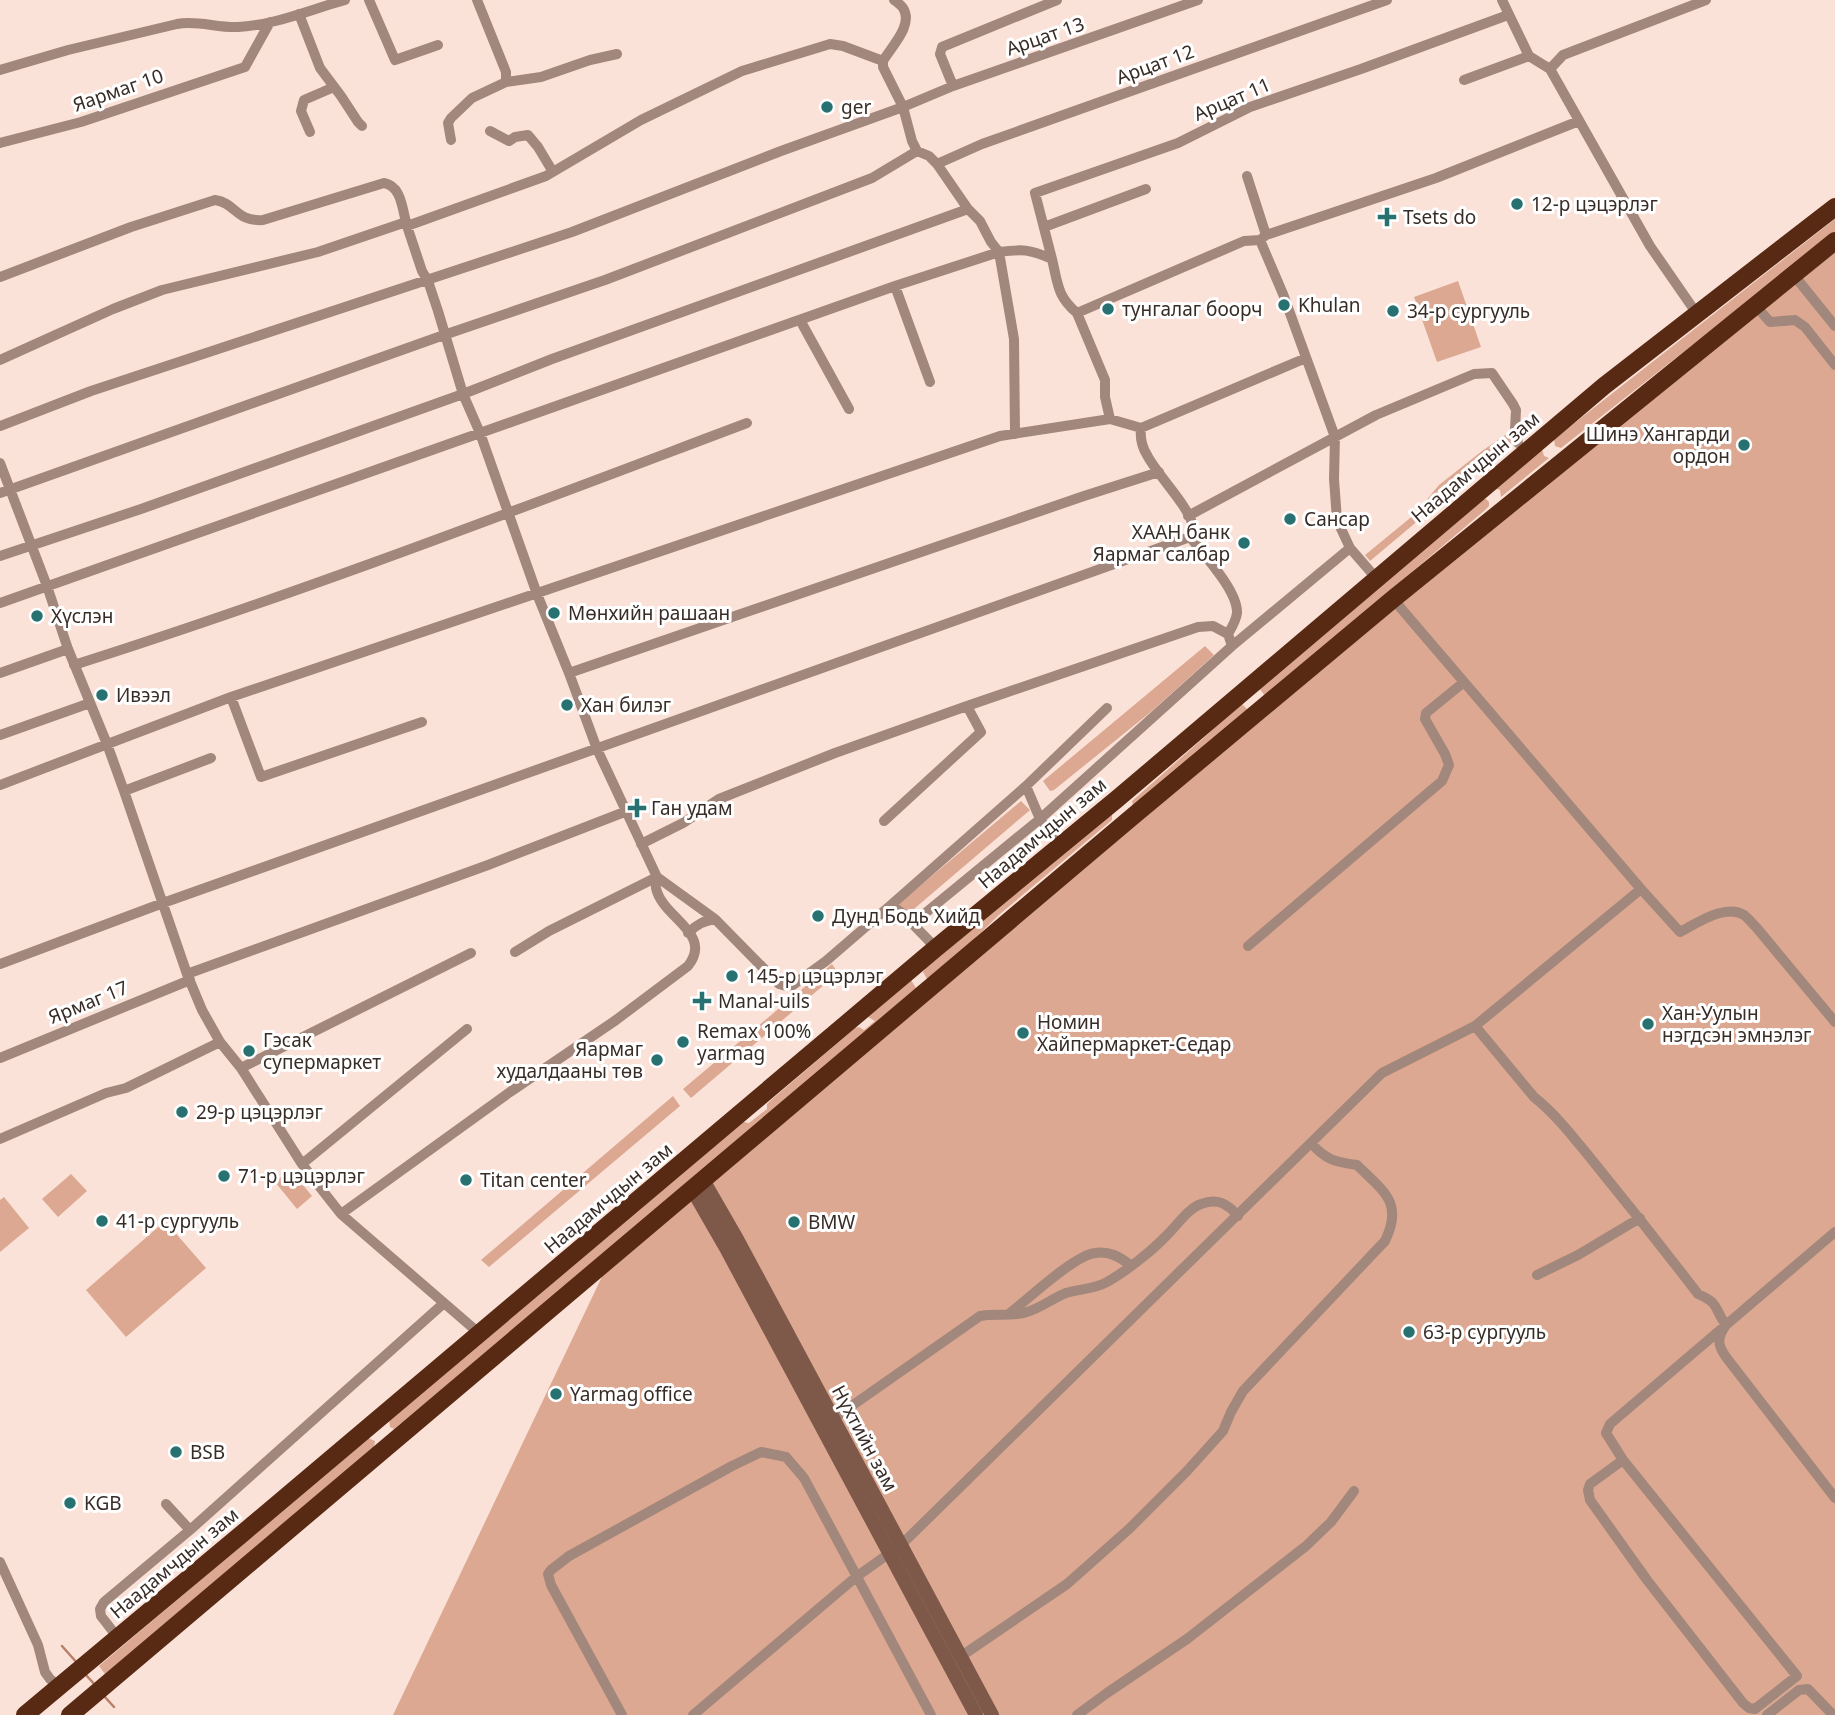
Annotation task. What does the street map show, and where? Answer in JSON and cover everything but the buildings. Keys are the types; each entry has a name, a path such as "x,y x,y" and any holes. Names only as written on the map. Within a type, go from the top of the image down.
{"highway":[{"name":"Наадамчдын зам","path":"25,1715 1604,386 1835,207"},
{"path":"70,1715 1392,599 1835,241"},
{"path":"1544,437 1550,453 1564,460"},
{"path":"1480,491 1496,498 1500,512"},
{"path":"1116,799 1132,817"},
{"path":"915,966 918,980 933,987"},
{"path":"853,1018 869,1025 873,1037"},
{"path":"750,1106 767,1125"},
{"path":"373,1423 391,1444"}],"main road":[{"name":"Нүхтийн зам","path":"697,1184 737,1239 833,1419 976,1715"},
{"name":"Нүхтийн зам","path":"697,1184 726,1248 992,1715"}],"street":[{"path":"0,70 68,50 190,22 227,27 279,21 345,0"},
{"path":"369,0 396,60 438,46"},
{"path":"477,0 506,72 506,82"},
{"path":"894,0 903,7 906,17 904,29 883,61 883,67 903,107 912,141 917,151 929,156 937,164 968,209 980,221 999,252 1014,339 1016,433"},
{"path":"953,86 940,54 942,47 1057,0"},
{"name":"Арцат 13","path":"0,426 91,391 572,232 953,86 1198,0"},
{"name":"Арцат 12","path":"937,164 995,139 1387,0"},
{"path":"1502,0 1529,57 1550,69 1650,246 1697,314"},
{"path":"1550,69 1563,55 1706,0"},
{"path":"299,14 320,68 362,126"},
{"name":"Арцат 11","path":"1111,419 1105,397 1105,380 1077,313 1060,295 1035,193 1178,143 1250,107 1508,15"},
{"name":"Яармаг 10","path":"0,143 81,122 245,67 270,22"},
{"path":"0,360 162,290 318,252 546,176 641,120 742,71 830,44 883,61"},
{"path":"451,140 448,123 472,98 506,82 541,77 590,60 618,54"},
{"path":"1464,80 1529,57"},
{"path":"310,132 301,111 304,100 334,87"},
{"path":"1077,313 1244,241 1263,238 1436,178 1578,121"},
{"path":"490,131 509,141 528,135 538,146 553,172"},
{"path":"5,491 605,280 872,178 917,151"},
{"path":"1247,176 1263,238 1335,437 1337,520 1350,548 1376,578"},
{"path":"0,277 131,227 215,200 225,201 243,217 253,221 384,183 391,184 396,189 463,394 480,433 537,594 597,749 657,877 715,919 779,984 793,985 826,961 1026,786 1107,708"},
{"path":"1044,227 1146,189"},
{"path":"0,556 141,509 463,394 552,359 968,209"},
{"path":"0,604 895,286 999,252 1023,249 1052,259"},
{"path":"1793,274 1835,326"},
{"path":"895,286 930,382"},
{"path":"1755,305 1770,323 1795,320 1835,365"},
{"path":"800,320 849,409"},
{"path":"0,785 231,696 987,440 1111,419 1140,428 1306,358"},
{"path":"1188,516 1376,415 1474,374 1493,375 1514,404 1518,443"},
{"path":"74,664 190,628 509,513 747,423"},
{"path":"0,964 163,902 1191,537 1194,532 1193,523 1147,455 1140,428"},
{"path":"0,463 5,491 31,545 68,649 107,744 202,1010 220,1042 241,1068 302,1164 341,1214 480,1334"},
{"path":"569,673 1158,472"},
{"path":"1191,537 1231,593 1237,610 1236,620 1228,634"},
{"path":"912,924 1040,819 1232,646 1350,548"},
{"path":"1392,599 1680,932 1714,914 1742,914 1756,927 1835,1023"},
{"path":"641,844 683,823 719,799 835,753 1198,627 1213,626 1228,634 1232,646"},
{"path":"0,673 68,649"},
{"path":"1248,946 1442,781 1449,765 1425,719 1426,713 1464,682"},
{"path":"231,696 261,777 422,722"},
{"path":"0,735 90,703"},
{"path":"884,821 981,732 967,706"},
{"path":"124,791 211,758"},
{"path":"1026,786 1040,819 1062,844"},
{"name":"Ярмаг 17","path":"0,1058 188,977 627,811"},
{"path":"341,1214 688,966 695,958 695,940 662,901 655,887 657,877"},
{"path":"515,952 548,931 657,877"},
{"path":"694,1715 856,1577 895,1548 1382,1073 1475,1026 1641,889"},
{"path":"891,905 936,948"},
{"path":"688,933 703,921 715,919"},
{"path":"241,1068 471,953"},
{"path":"1475,1026 1534,1097 1562,1124 1640,1218 1698,1294 1714,1303 1717,1314 1726,1325"},
{"path":"302,1164 467,1029"},
{"path":"0,1139 106,1093 126,1088 220,1042"},
{"path":"960,1657 1067,1584 1129,1530 1223,1431 1231,1412 1249,1384 1385,1241 1392,1227 1392,1203 1382,1189 1357,1165 1331,1160 1311,1143"},
{"path":"833,1419 980,1317 1027,1312 1065,1294 1107,1282 1164,1239 1189,1211 1198,1205 1219,1201 1238,1216"},
{"path":"1537,1275 1578,1255 1640,1218"},
{"path":"1623,1460 1590,1484 1590,1500 1647,1580 1735,1692 1749,1708 1755,1709 1797,1676 1623,1460 1606,1433 1609,1424 1835,1232"},
{"path":"1008,1315 1069,1267 1093,1253 1119,1256 1130,1265"},
{"path":"118,1638 101,1616 100,1609 104,1602 190,1530 444,1303"},
{"path":"1726,1325 1720,1334 1721,1350 1835,1498"},
{"path":"622,1715 548,1574 569,1556 761,1452 786,1457 804,1478 931,1715"},
{"path":"1077,1715 1188,1639 1306,1546 1331,1522 1354,1491"},
{"path":"166,1504 190,1530"},
{"path":"0,1562 38,1645 45,1672 50,1679 65,1681"},
{"path":"1767,1715 1799,1690 1808,1689 1833,1715"}],"shaded area":[{"path":"1835,219 1835,233 1561,448 1555,446 1554,439"},
{"path":"1835,244 1835,1715 393,1715 618,1243 394,1429 390,1427 389,1420 743,1122 749,1123 767,1109 770,1101 855,1028 864,1030 875,1021 868,1017 911,980 916,988 927,979 923,972 925,969 1109,813 1112,813 1112,820 973,940"},
{"path":"1458,281 1481,347 1437,362 1414,297"},
{"path":"1527,420 1535,423 1501,451 1485,459 1433,502 1420,519 1370,561 1365,555 1415,514 1439,485"},
{"path":"1542,449 1544,456 1549,458 1501,497 1500,490 1493,488"},
{"path":"1481,499 1489,502 1484,511 1265,696 1259,688"},
{"path":"1205,646 1214,655 1152,711 1050,791 1043,781"},
{"path":"1241,703 1248,710 1133,806 1132,801"},
{"path":"1021,801 1030,810 894,926 883,917"},
{"path":"832,964 838,973 691,1098 683,1089"},
{"path":"673,1096 680,1106 489,1267 481,1260"},
{"path":"290,1169 312,1196 297,1209 275,1182"},
{"path":"71,1174 87,1191 58,1217 42,1199"},
{"path":"4,1197 29,1228 0,1252 0,1200"},
{"path":"165,1221 206,1268 126,1337 86,1290"},
{"path":"368,1438 375,1441 373,1449 105,1674 99,1666"}],"waterway":[{"path":"62,1646 78,1664"},
{"path":"86,1675 96,1686"},
{"path":"104,1696 114,1707"}],"place":[{"name":"ger","path":"827,107"},
{"name":"12-р цэцэрлэг","path":"1517,204"},
{"name":"Tsets do","path":"1387,217"},
{"name":"Khulan","path":"1284,305"},
{"name":"тунгалаг боорч","path":"1108,309"},
{"name":"34-р сургууль","path":"1393,311"},
{"name":"Шинэ Хангарди ордон","path":"1744,445"},
{"name":"Сансар","path":"1290,519"},
{"name":"ХААН банк Яармаг салбар","path":"1244,543"},
{"name":"Мөнхийн рашаан","path":"554,613"},
{"name":"Хүслэн","path":"37,616"},
{"name":"Ивээл","path":"102,695"},
{"name":"Хан билэг","path":"567,705"},
{"name":"Ган удам","path":"637,808"},
{"name":"Дунд Бодь Хийд","path":"818,916"},
{"name":"145-р цэцэрлэг","path":"732,976"},
{"name":"Manal-uils","path":"702,1001"},
{"name":"Хан-Уулын нэгдсэн эмнэлэг","path":"1648,1024"},
{"name":"Номин Хайпермаркет-Седар","path":"1023,1033"},
{"name":"Remax 100% yarmag","path":"683,1042"},
{"name":"Гэсак супермаркет","path":"249,1051"},
{"name":"Яармаг худалдааны төв","path":"657,1060"},
{"name":"29-р цэцэрлэг","path":"182,1112"},
{"name":"71-р цэцэрлэг","path":"224,1176"},
{"name":"Titan center","path":"466,1180"},
{"name":"41-р сургууль","path":"102,1221"},
{"name":"BMW","path":"794,1222"},
{"name":"63-р сургууль","path":"1409,1332"},
{"name":"Yarmag office","path":"556,1394"},
{"name":"BSB","path":"176,1452"},
{"name":"KGB","path":"70,1503"}]}
